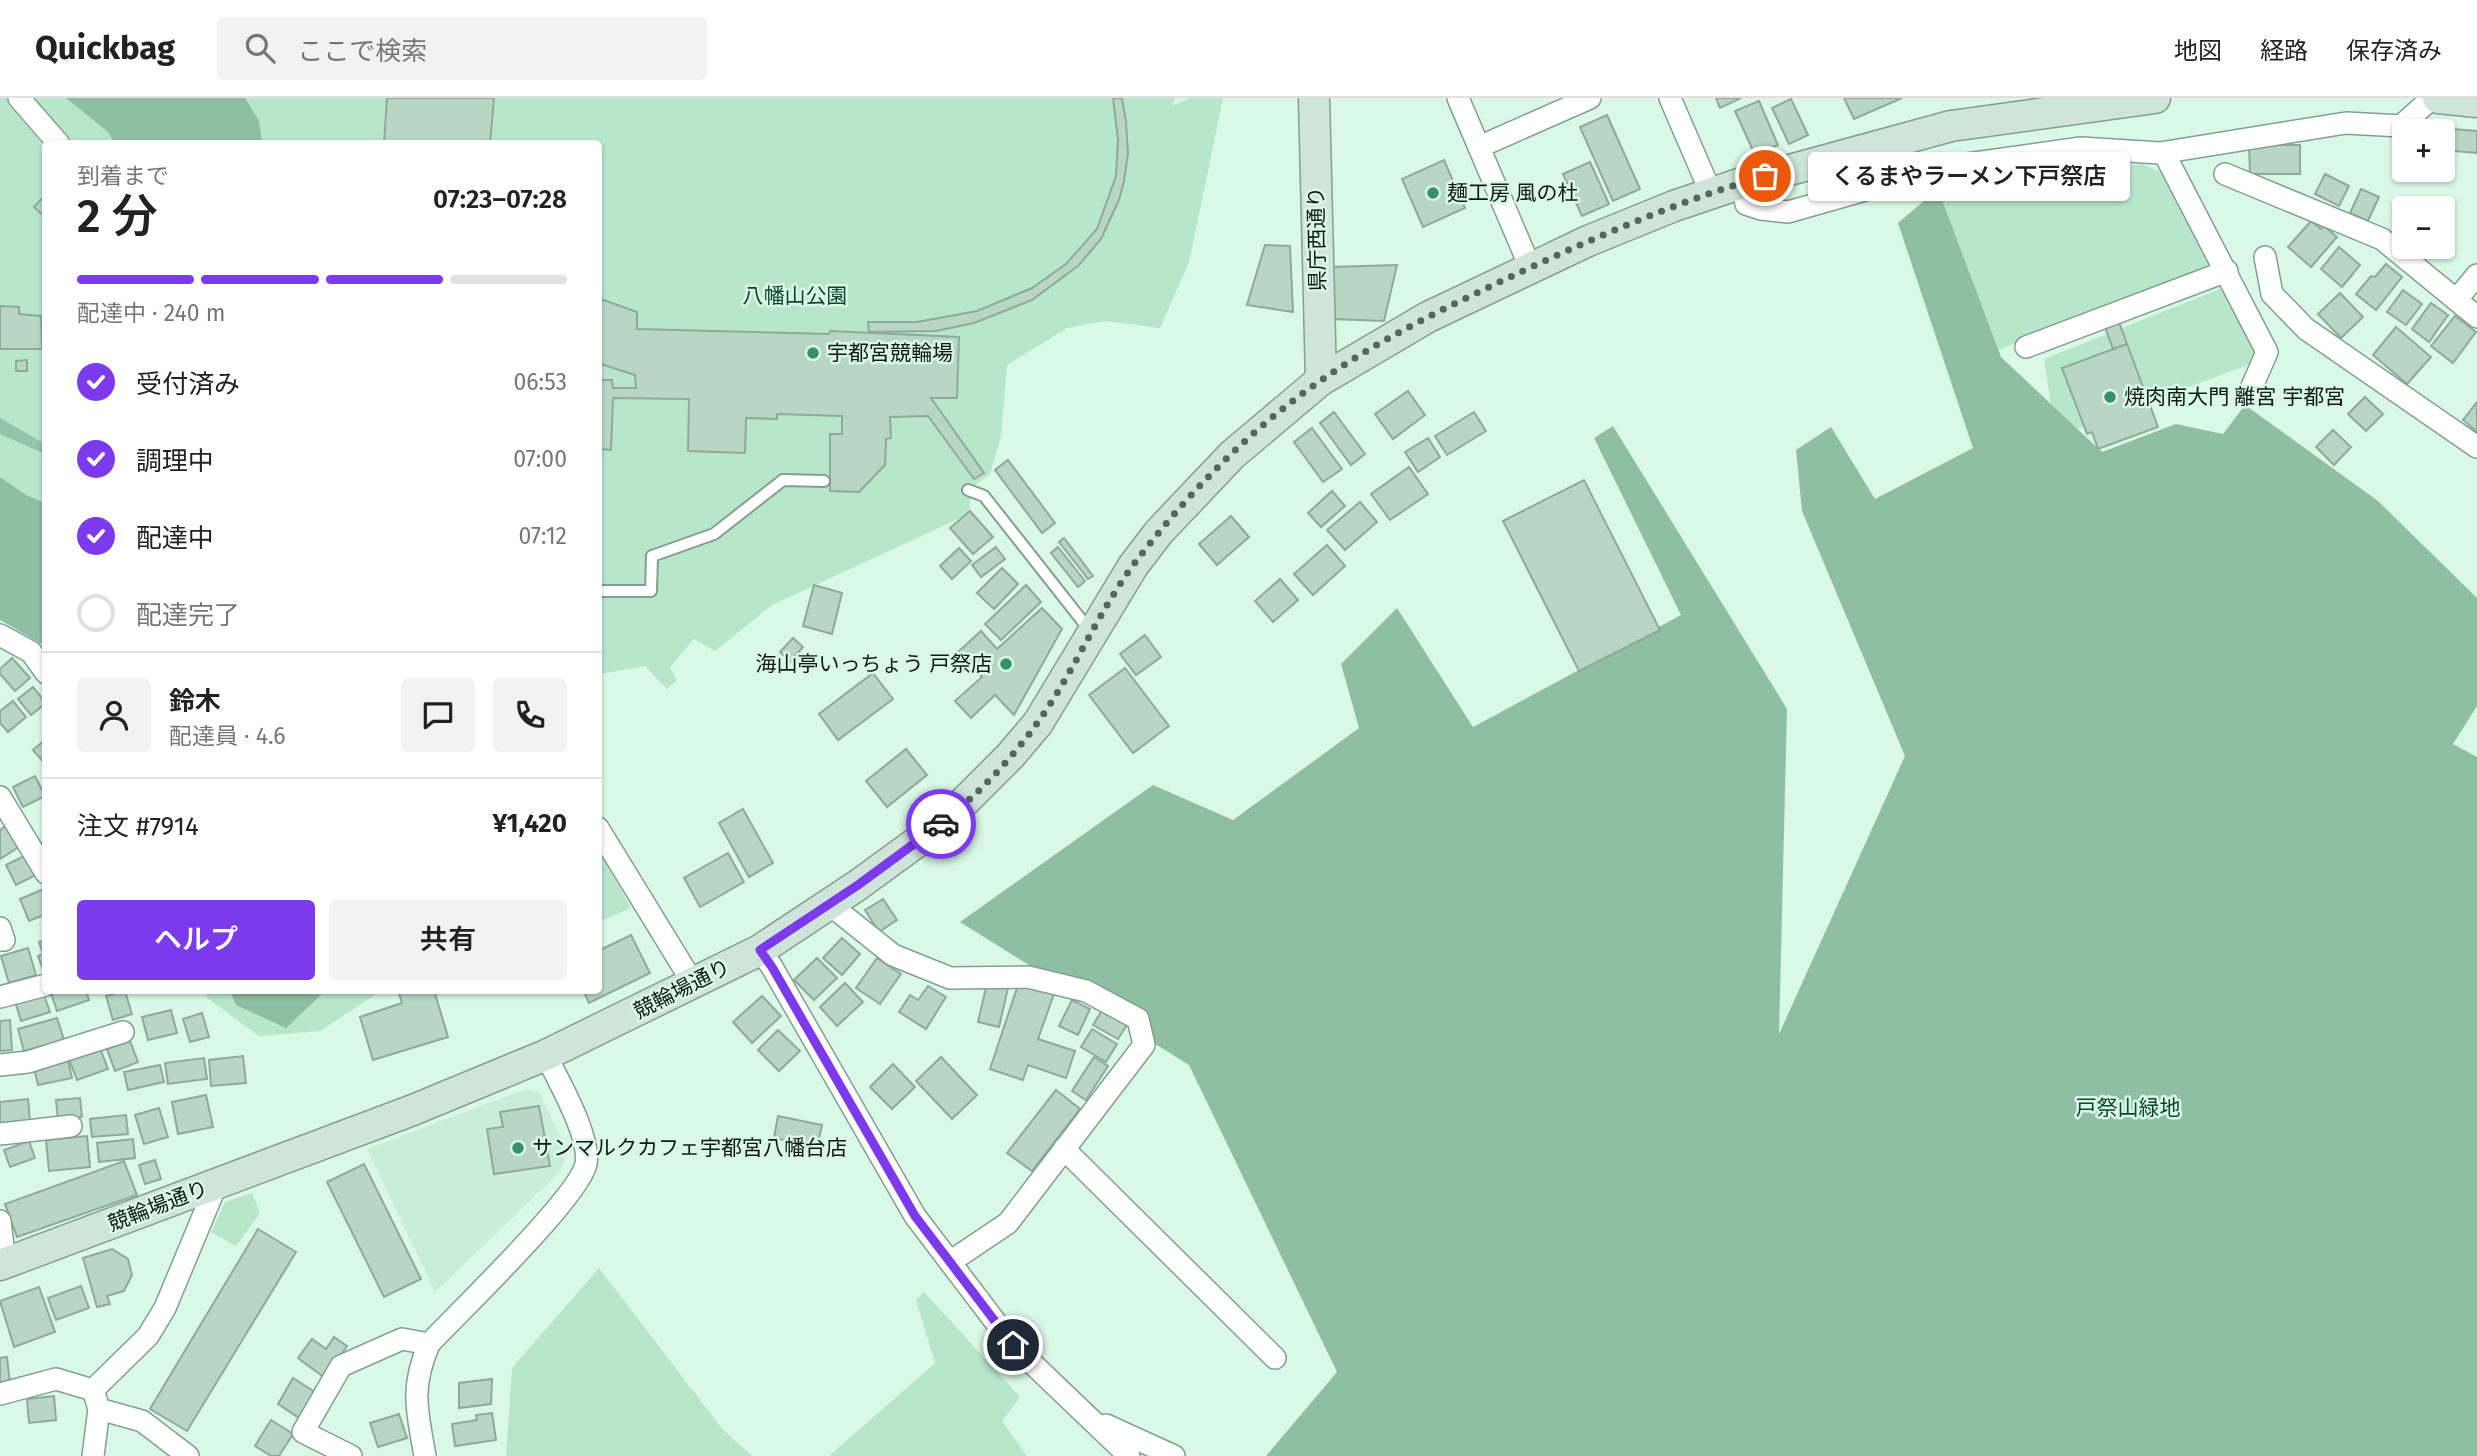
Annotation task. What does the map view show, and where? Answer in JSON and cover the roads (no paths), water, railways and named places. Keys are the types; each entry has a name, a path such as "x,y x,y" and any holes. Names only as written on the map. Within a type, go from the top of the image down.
{"street":[{"path":"19,98 56,140"},
{"name":"県庁西通り","path":"1314,98 1321,380"},
{"path":"1458,98 1530,267"},
{"path":"1479,147 1590,98"},
{"path":"1670,98 1711,193"},
{"name":"競輪場通り","path":"2,1264 413,1110 546,1055 760,950 911,848 978,791 1038,723 1133,566 1167,524 1232,455 1321,380 1428,317 1530,267 1639,220 1742,183 1909,135 2090,102 2155,98"},
{"path":"1742,183 1746,204 1761,209 1788,212 1946,167 2081,148 2164,153 2346,122 2401,127 2432,98"},
{"path":"2438,98 2477,102"},
{"path":"2164,153 2267,352 2250,391"},
{"path":"2225,174 2382,239 2477,317"},
{"path":"2265,257 2272,294 2306,329 2477,447"},
{"path":"2026,347 2227,271"},
{"path":"2457,299 2477,275"},
{"path":"0,635 32,652 42,667"},
{"path":"0,797 42,866"},
{"path":"602,835 693,983"},
{"path":"829,904 893,955 950,978 1028,977 1086,991 1138,1019 1144,1045 1008,1223 950,1262"},
{"path":"0,928 4,940 0,940"},
{"path":"760,950 915,1216 1013,1345 1129,1456"},
{"path":"0,997 42,986"},
{"path":"0,1065 28,1062 124,1032"},
{"path":"425,1456 416,1393 417,1371 429,1344 569,1195 586,1164 583,1136 546,1055"},
{"path":"0,1134 71,1126"},
{"path":"1064,1149 1275,1358"},
{"path":"93,1456 96,1399 154,1327 165,1308 217,1183"},
{"path":"0,1221 2,1264"},
{"path":"351,1456 303,1432 341,1366 402,1339 429,1344"},
{"path":"0,1394 21,1386 56,1380 142,1421 188,1456"},
{"path":"1086,1417 1174,1456"}],"lane":[{"path":"602,591 651,591 652,555 713,534 783,480 824,481"},
{"path":"968,490 984,496 1091,632"}],"place":[{"name":"くるまやラーメン下戸祭店","path":"1765,176"},
{"name":"麺工房 風の杜","path":"1433,193"},
{"name":"宇都宮競輪場","path":"813,353"},
{"name":"焼肉南大門 離宮 宇都宮","path":"2110,397"},
{"name":"海山亭いっちょう 戸祭店","path":"1006,664"},
{"name":"サンマルクカフェ宇都宮八幡台店","path":"518,1148"}],"park label":[{"name":"八幡山公園","path":"795,296"},
{"name":"戸祭山緑地","path":"2128,1108"}]}
